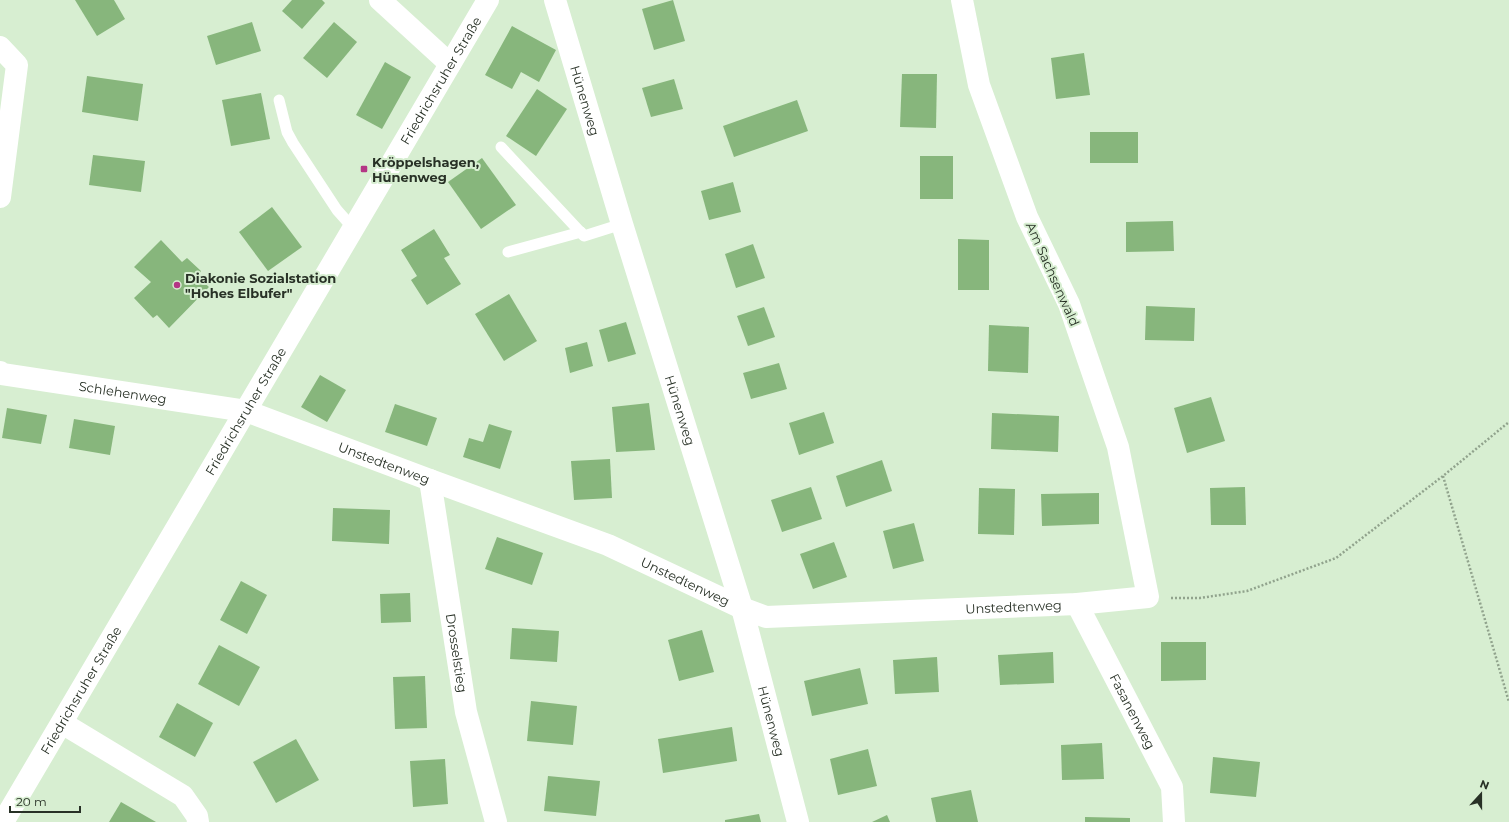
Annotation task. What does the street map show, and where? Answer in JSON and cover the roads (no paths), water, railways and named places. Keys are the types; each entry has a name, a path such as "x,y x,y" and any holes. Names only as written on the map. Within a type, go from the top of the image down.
{"street":[{"path":"380,0 450,64"},
{"name":"Friedrichsruher Straße","path":"3,822 488,0"},
{"name":"Hünenweg","path":"555,0 622,224 742,608 798,822"},
{"name":"Am Sachsenwald","path":"962,0 979,85 1027,217 1069,304 1118,447 1148,597"},
{"path":"0,47 17,64 5,115 0,197"},
{"name":"Schlehenweg","path":"0,372 2,374 246,411"},
{"name":"Unstedtenweg","path":"246,411 430,480 608,544 742,608 766,617 1077,604 1148,597"},
{"name":"Drosselstieg","path":"430,480 466,712 496,822"},
{"name":"Fasanenweg","path":"1077,604 1172,787 1174,822"},
{"path":"62,723 183,796 197,816 198,822"}],"lane":[{"path":"279,100 287,132 292,143 337,210 353,228"},
{"path":"501,147 584,236 622,224"},
{"path":"508,252 580,232"}],"place":[{"name":"Kröppelshagen, Hünenweg","path":"364,169"},
{"name":"Diakonie Sozialstation \"Hohes Elbufer\"","path":"177,285"}]}
